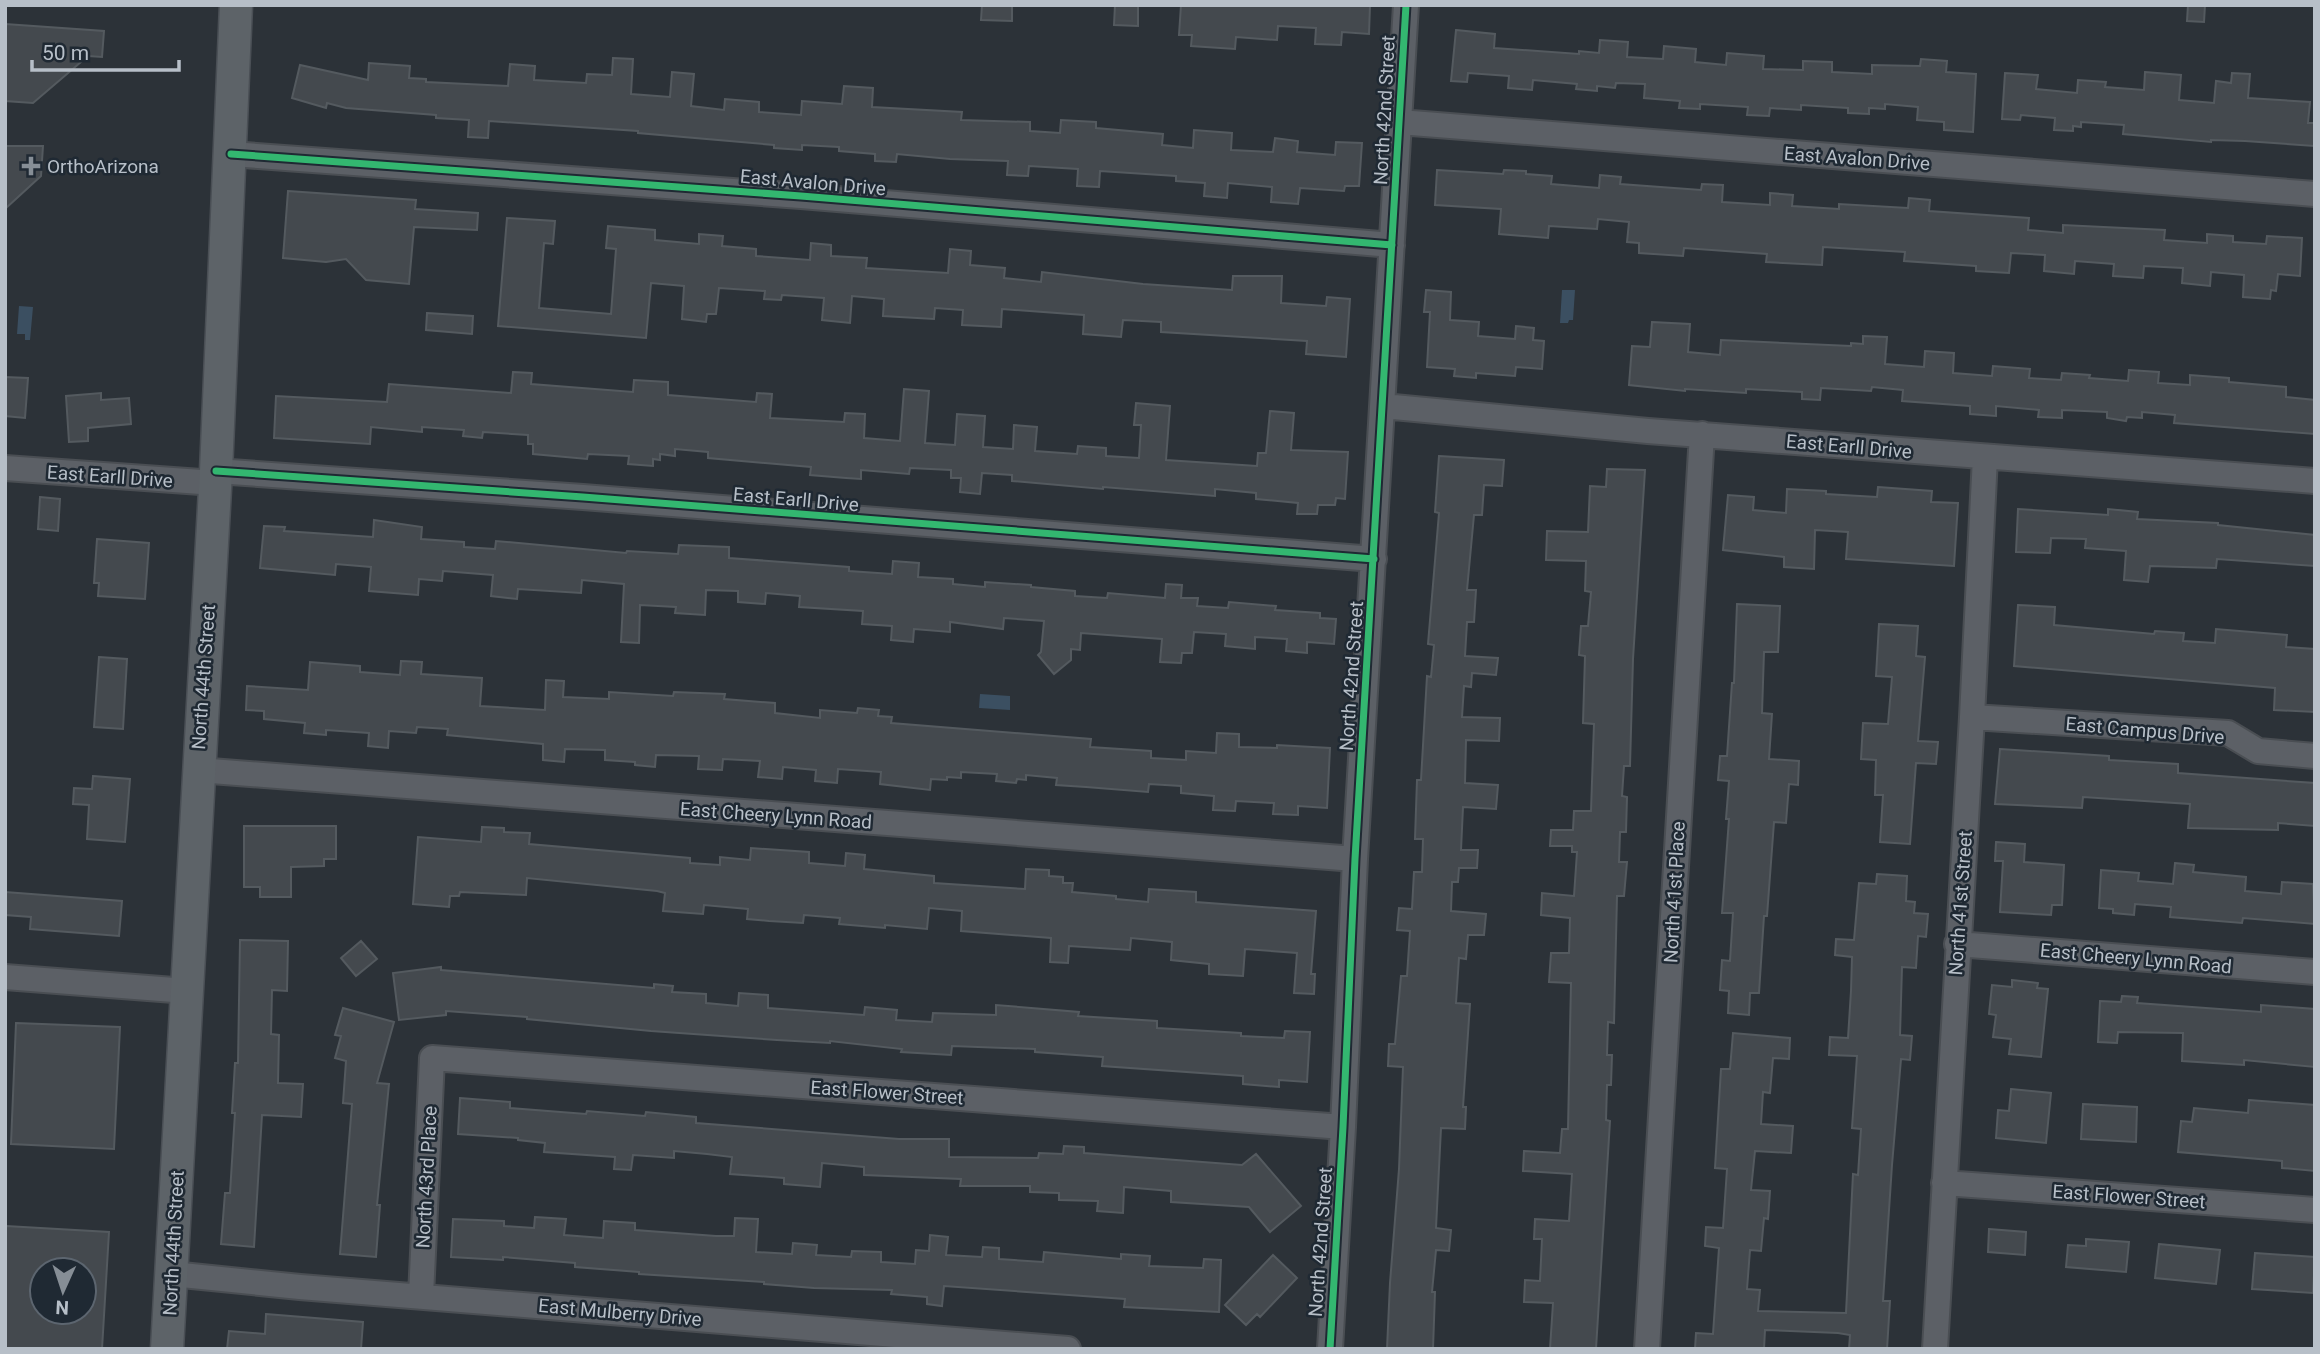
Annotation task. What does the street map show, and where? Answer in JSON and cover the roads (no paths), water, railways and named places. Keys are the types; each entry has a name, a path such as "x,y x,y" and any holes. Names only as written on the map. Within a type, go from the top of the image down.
{"main road":[{"name":"North 44th Street","path":"167,1349 215,477 236,5"}],"street":[{"name":"North 42nd Street","path":"1329,1349 1406,5"},
{"name":"East Avalon Drive","path":"1399,122 2315,194"},
{"name":"East Avalon Drive","path":"231,153 802,196 1392,245"},
{"name":"East Earll Drive","path":"1383,406 1985,457 2315,481"},
{"name":"North 41st Place","path":"1647,1349 1702,434"},
{"name":"North 41st Street","path":"1935,1349 1985,457"},
{"name":"East Earll Drive","path":"5,468 597,498 1374,559"},
{"name":"East Campus Drive","path":"1972,717 2228,733 2258,751 2315,756"},
{"name":"East Cheery Lynn Road","path":"198,770 1355,859"},
{"name":"East Cheery Lynn Road","path":"1957,944 2315,972"},
{"path":"5,977 187,991"},
{"name":"East Flower Street","path":"432,1058 1343,1127"},
{"name":"North 43rd Place","path":"421,1296 432,1058"},
{"name":"East Flower Street","path":"1944,1183 2315,1210"},
{"name":"East Mulberry Drive","path":"172,1274 1068,1349"}],"water":[{"path":"1562,290 1575,290 1573,320 1568,323 1560,323"},
{"path":"19,306 33,307 30,340 25,340 25,334 17,334"},
{"path":"980,694 1010,696 1010,710 979,708"}],"place":[{"name":"OrthoArizona","path":"31,166"}]}
